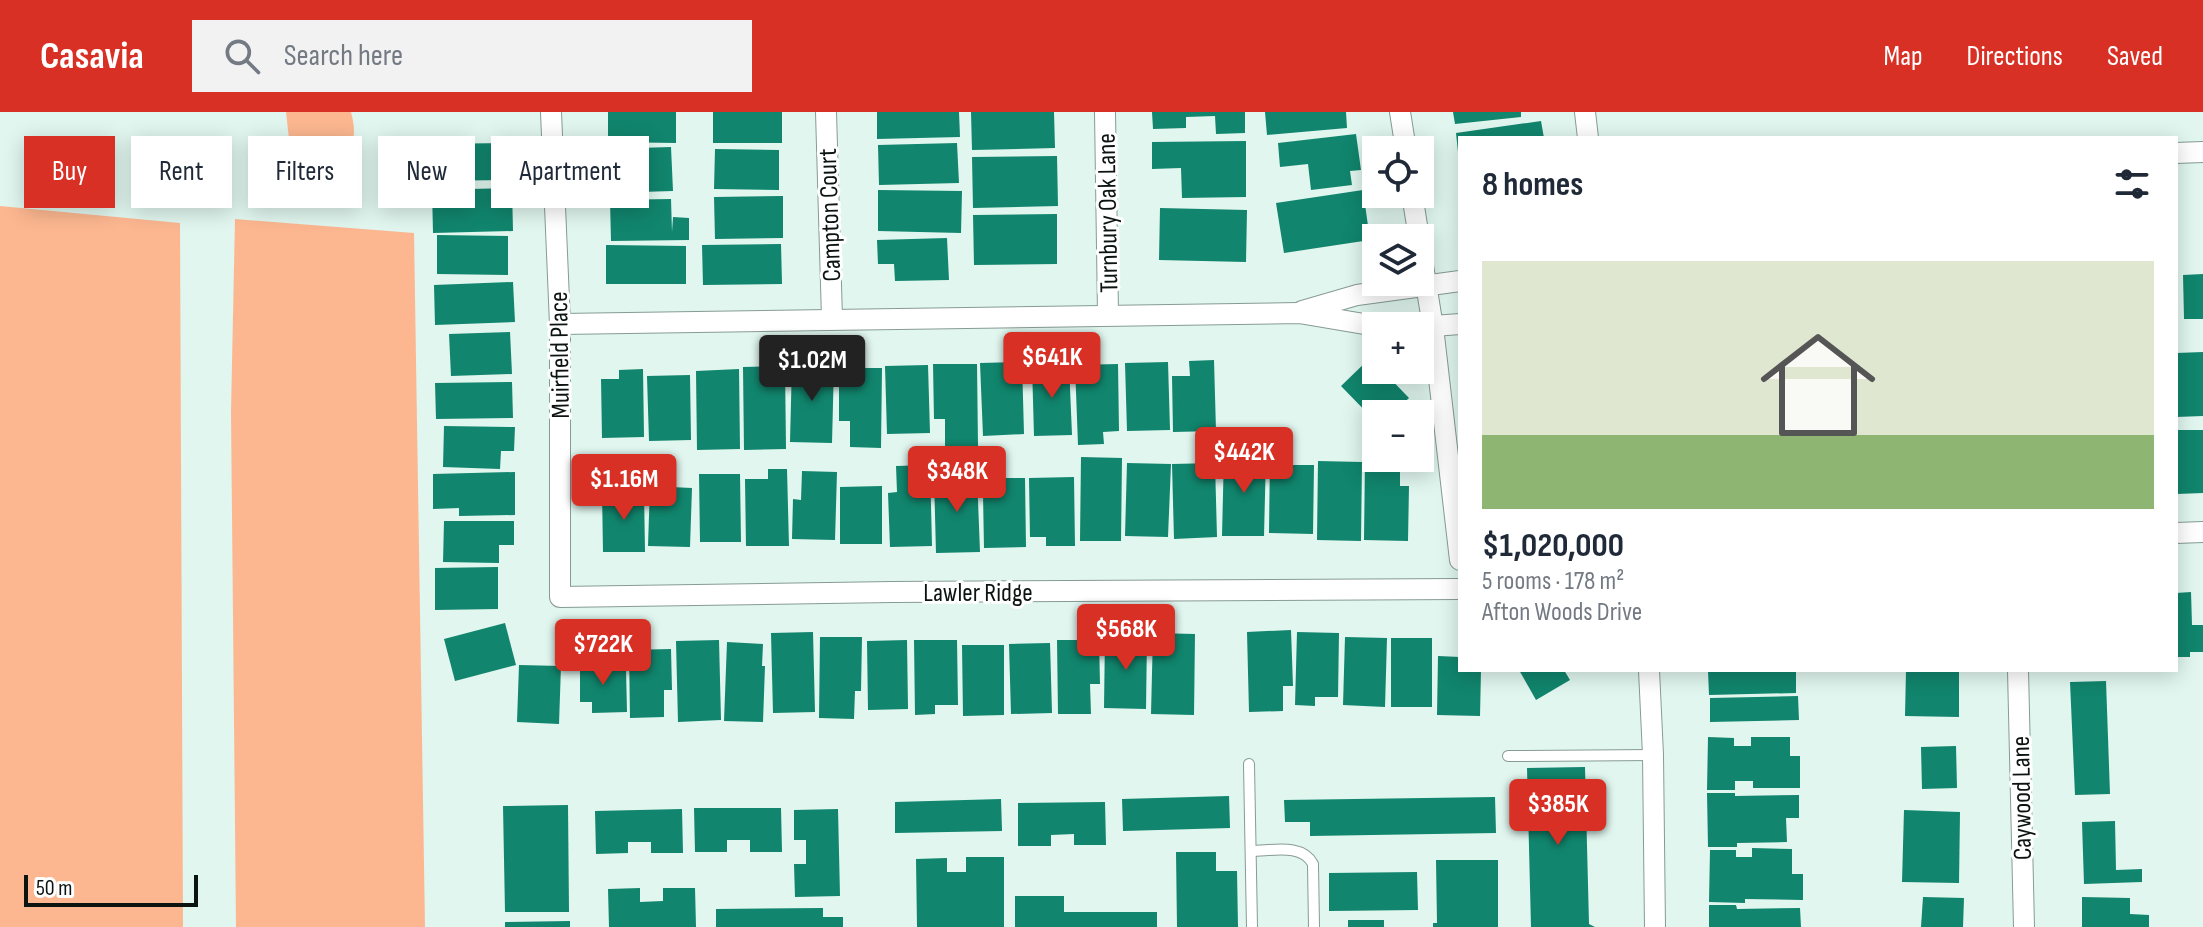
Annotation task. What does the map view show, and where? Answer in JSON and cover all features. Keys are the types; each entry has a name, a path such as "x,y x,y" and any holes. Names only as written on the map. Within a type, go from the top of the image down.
{"street":[{"name":"Muirfield Place","path":"551,112 560,324 560,597"},
{"name":"Campton Court","path":"826,112 832,319"},
{"name":"Turnbury Oak Lane","path":"1105,112 1108,314"},
{"path":"1400,112 1404,136"},
{"path":"1585,112 1588,136"},
{"path":"2178,153 2203,152"},
{"path":"1434,285 1458,281"},
{"path":"1299,313 1362,294"},
{"path":"560,324 1299,313 1362,324"},
{"path":"1434,326 1458,324"},
{"path":"1434,382 1458,546"},
{"path":"2178,533 2203,532"},
{"name":"Lawler Ridge","path":"560,597 1452,589"},
{"path":"1649,672 1655,927"},
{"name":"Caywood Lane","path":"2018,672 2024,927"}],"lane":[{"path":"1508,756 1653,755"},
{"path":"1249,764 1252,927"},
{"path":"1251,851 1300,851 1308,855 1313,864 1314,927"}],"shaded area":[{"path":"286,112 351,112 353,136 289,136"},
{"path":"0,206 180,223 183,927 0,927"},
{"path":"235,219 414,233 425,927 236,927 231,412"}],"building":[{"path":"608,112 676,112 676,143 649,143 649,136 608,136"},
{"path":"713,112 782,112 782,143 713,143"},
{"path":"877,112 959,112 960,137 877,139"},
{"path":"971,112 1054,112 1055,148 972,150"},
{"path":"1152,112 1245,112 1245,133 1216,134 1215,116 1186,117 1186,128 1153,129"},
{"path":"1265,112 1346,112 1347,128 1267,135"},
{"path":"1453,112 1521,112 1521,117 1455,124"},
{"path":"1541,121 1544,136 1458,136 1458,152 1456,133"},
{"path":"1356,134 1361,170 1350,171 1352,185 1311,190 1308,164 1280,167 1278,143"},
{"path":"1246,141 1246,197 1182,198 1181,168 1152,169 1152,142"},
{"path":"475,143 491,143 491,180 475,180"},
{"path":"957,143 959,183 879,185 878,145"},
{"path":"671,147 673,191 649,192 649,148"},
{"path":"715,149 779,150 779,190 714,189"},
{"path":"1057,156 1058,206 973,208 972,157"},
{"path":"475,189 491,189 491,208 512,208 513,231 433,233 432,208 475,208"},
{"path":"878,190 962,191 961,233 878,231"},
{"path":"1362,190 1362,208 1366,208 1368,224 1362,224 1362,241 1284,253 1276,203"},
{"path":"783,196 783,238 715,239 714,197"},
{"path":"649,199 671,199 672,232 673,217 689,218 689,240 611,241 610,208 649,208"},
{"path":"1160,208 1247,210 1246,262 1159,260"},
{"path":"1057,214 1057,264 974,265 973,215"},
{"path":"437,235 508,236 508,275 437,274"},
{"path":"947,238 949,280 895,281 894,264 878,264 877,240"},
{"path":"781,244 782,284 703,285 702,245"},
{"path":"606,245 686,246 686,284 606,284"},
{"path":"2203,274 2203,319 2184,319 2183,275"},
{"path":"513,282 515,322 435,325 434,285"},
{"path":"510,332 512,374 451,376 449,334"},
{"path":"2203,352 2203,416 2178,417 2178,353"},
{"path":"1214,360 1216,431 1173,432 1172,376 1190,376 1189,361"},
{"path":"1022,362 1024,434 983,436 980,363"},
{"path":"1168,362 1170,430 1127,431 1125,363"},
{"path":"792,363 834,364 832,443 790,442"},
{"path":"933,364 977,364 978,446 945,446 945,419 934,419"},
{"path":"1069,364 1072,435 1034,436 1032,365"},
{"path":"1118,364 1119,431 1103,432 1104,444 1078,445 1075,365"},
{"path":"928,365 930,433 887,434 885,366"},
{"path":"785,366 786,449 744,450 743,367"},
{"path":"1362,366 1362,384 1396,384 1409,398 1362,400 1362,408 1341,386"},
{"path":"839,368 882,368 881,448 850,447 850,421 839,421"},
{"path":"643,369 644,437 602,438 601,379 619,379 619,370"},
{"path":"739,369 740,449 697,450 696,371"},
{"path":"690,375 691,440 649,441 647,376"},
{"path":"512,382 513,418 436,419 435,383"},
{"path":"444,426 515,427 514,451 501,451 500,469 443,467"},
{"path":"2178,430 2203,430 2203,493 2178,494"},
{"path":"1224,454 1266,455 1264,536 1222,536"},
{"path":"1270,454 1287,454 1287,465 1314,465 1313,534 1269,533"},
{"path":"1081,457 1122,458 1121,541 1080,541"},
{"path":"1318,461 1362,462 1361,541 1317,540"},
{"path":"1127,463 1171,464 1168,537 1125,536"},
{"path":"1215,463 1217,537 1174,539 1172,464"},
{"path":"930,465 932,546 890,547 888,493 897,492 896,466"},
{"path":"768,469 787,469 789,546 746,546 745,479 768,479"},
{"path":"802,471 837,472 835,540 792,539 793,499 801,500"},
{"path":"515,472 515,515 459,516 459,508 433,509 433,474"},
{"path":"1365,472 1400,472 1400,486 1409,486 1408,541 1364,540"},
{"path":"699,474 740,474 741,542 700,542"},
{"path":"977,474 980,552 936,553 934,476"},
{"path":"1074,477 1075,546 1046,546 1046,537 1030,537 1029,478"},
{"path":"992,478 1025,478 1026,547 984,548 983,494 992,493"},
{"path":"650,486 692,488 690,547 648,546"},
{"path":"882,486 882,544 840,544 840,487"},
{"path":"602,491 644,491 645,552 603,552"},
{"path":"444,521 514,521 514,545 499,545 499,563 443,562"},
{"path":"498,567 498,609 435,610 435,568"},
{"path":"2191,592 2192,625 2203,625 2203,652 2190,652 2190,657 2178,657 2178,593"},
{"path":"505,623 516,665 455,681 444,639"},
{"path":"1291,630 1293,686 1283,686 1283,711 1249,712 1247,632"},
{"path":"813,632 815,712 773,713 771,633"},
{"path":"1297,632 1339,633 1338,697 1315,697 1315,706 1295,705"},
{"path":"1153,633 1195,634 1194,715 1151,714"},
{"path":"1105,635 1147,636 1146,709 1104,708"},
{"path":"820,637 862,637 861,691 855,691 854,719 819,718"},
{"path":"1345,637 1387,638 1385,707 1343,705"},
{"path":"1391,638 1432,638 1432,707 1391,707"},
{"path":"719,640 721,720 678,722 676,641"},
{"path":"907,640 908,709 868,710 867,641"},
{"path":"914,640 957,640 958,705 935,705 935,714 915,715"},
{"path":"1057,640 1099,640 1100,684 1090,684 1091,714 1058,714"},
{"path":"727,642 763,644 763,722 724,721"},
{"path":"1050,643 1052,713 1011,714 1009,644"},
{"path":"962,645 1004,645 1004,715 963,716"},
{"path":"671,649 672,690 664,690 664,717 630,718 629,650"},
{"path":"1438,656 1458,657 1458,672 1481,672 1480,716 1437,715"},
{"path":"580,662 609,662 610,669 626,669 627,712 592,713 592,702 580,702"},
{"path":"519,665 561,666 559,724 517,722"},
{"path":"1520,672 1565,672 1570,680 1536,700"},
{"path":"1708,672 1796,672 1796,693 1709,695"},
{"path":"1906,672 1959,672 1959,717 1905,716"},
{"path":"2106,681 2110,794 2075,795 2070,682"},
{"path":"1798,696 1799,720 1710,722 1710,698"},
{"path":"1708,737 1734,738 1734,746 1751,746 1751,737 1790,737 1790,756 1800,756 1800,788 1753,788 1753,781 1735,781 1735,790 1707,790"},
{"path":"1956,746 1957,788 1922,789 1921,747"},
{"path":"1585,767 1589,924 1595,927 1531,927 1527,768"},
{"path":"1707,793 1799,795 1799,818 1786,818 1787,842 1708,847"},
{"path":"1229,796 1230,828 1123,831 1122,799"},
{"path":"1495,797 1496,833 1310,836 1310,822 1285,822 1284,800"},
{"path":"1001,799 1002,831 895,833 895,802"},
{"path":"1105,802 1106,845 1074,845 1074,834 1051,835 1051,846 1018,846 1018,803"},
{"path":"568,805 569,912 505,912 503,806"},
{"path":"694,808 781,808 782,852 750,852 750,840 727,840 727,852 695,852"},
{"path":"682,809 683,853 651,853 651,842 628,842 628,853 596,854 595,811"},
{"path":"838,809 840,896 795,897 794,864 806,864 806,840 794,840 794,810"},
{"path":"1904,810 1960,812 1959,883 1902,882"},
{"path":"2115,821 2116,870 2142,869 2142,882 2084,884 2082,822"},
{"path":"1752,848 1792,849 1792,874 1803,874 1803,900 1709,902 1710,850 1736,850 1736,857 1752,857"},
{"path":"1176,852 1216,852 1216,871 1237,871 1238,927 1177,927"},
{"path":"966,857 1004,857 1004,927 917,927 916,859 947,858 947,872 966,872"},
{"path":"1436,860 1498,860 1498,927 1433,927 1433,923 1437,923"},
{"path":"1417,872 1418,910 1329,911 1329,873"},
{"path":"640,888 640,902 663,901 663,888 695,888 696,927 609,927 608,889"},
{"path":"1015,896 1064,896 1064,912 1157,912 1157,927 1015,927"},
{"path":"1923,897 1964,898 1963,927 1921,927"},
{"path":"2082,897 2130,898 2130,914 2149,915 2149,927 2082,927"},
{"path":"1709,905 1736,905 1737,909 1800,908 1801,927 1709,927"},
{"path":"823,908 823,917 843,917 843,927 716,927 716,909"},
{"path":"1348,920 1384,920 1384,927 1348,927"},
{"path":"570,921 570,927 505,927 505,922"}]}
